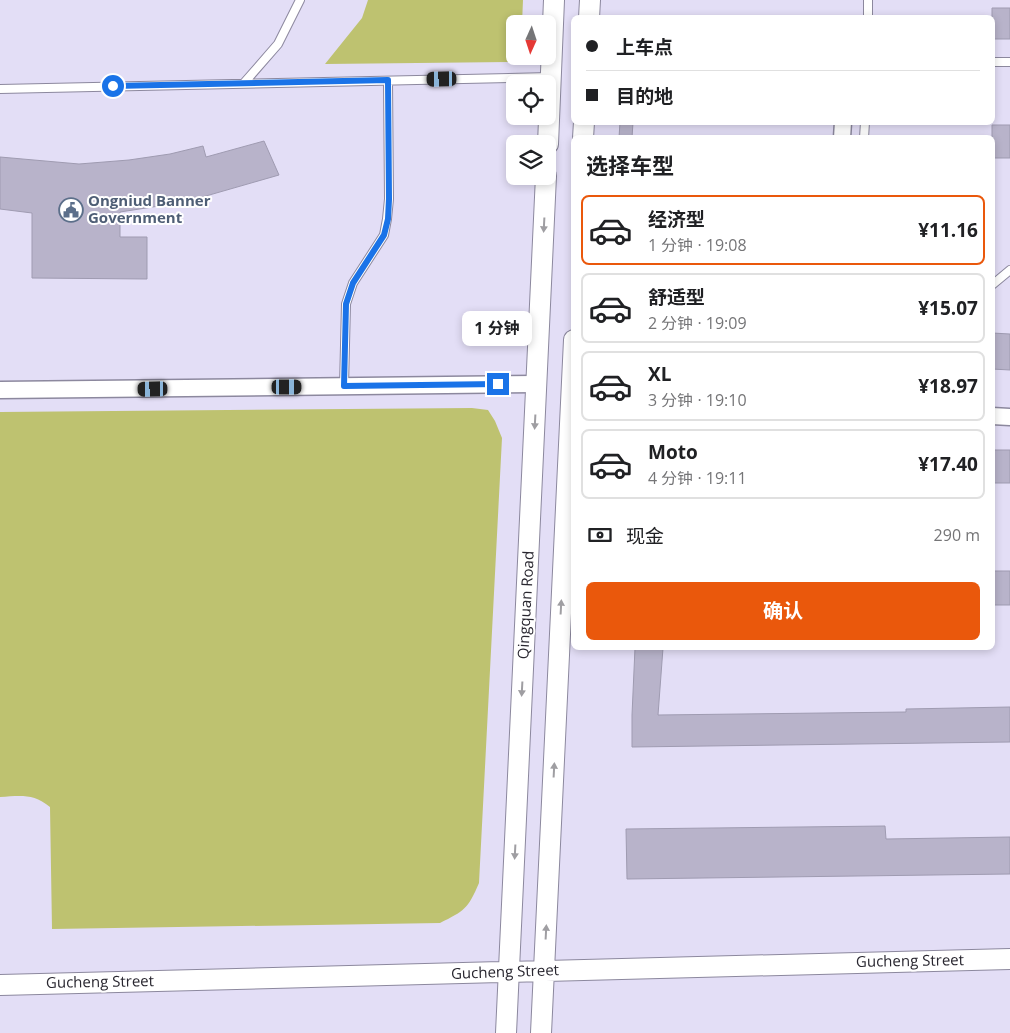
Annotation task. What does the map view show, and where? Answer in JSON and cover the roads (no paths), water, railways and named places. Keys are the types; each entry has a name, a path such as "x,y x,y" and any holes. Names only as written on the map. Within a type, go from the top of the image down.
{"street":[{"path":"551,75 554,0"},
{"path":"589,15 590,0"},
{"name":"Qingquan Road","path":"506,1033 546,185"},
{"path":"0,390 536,384"},
{"path":"542,1033 571,415"},
{"path":"995,416 1010,417"},
{"name":"Gucheng Street","path":"0,985 1010,959"}],"lane":[{"path":"244,84 278,44 300,0"},
{"path":"868,0 868,15"},
{"path":"995,62 1010,62"},
{"path":"0,88 506,78"},
{"path":"344,386 346,304 353,283 384,235 388,219 388,80"},
{"path":"995,282 1010,270"}],"place":[{"name":"Ongniud Banner Government","path":"71,210"}]}
